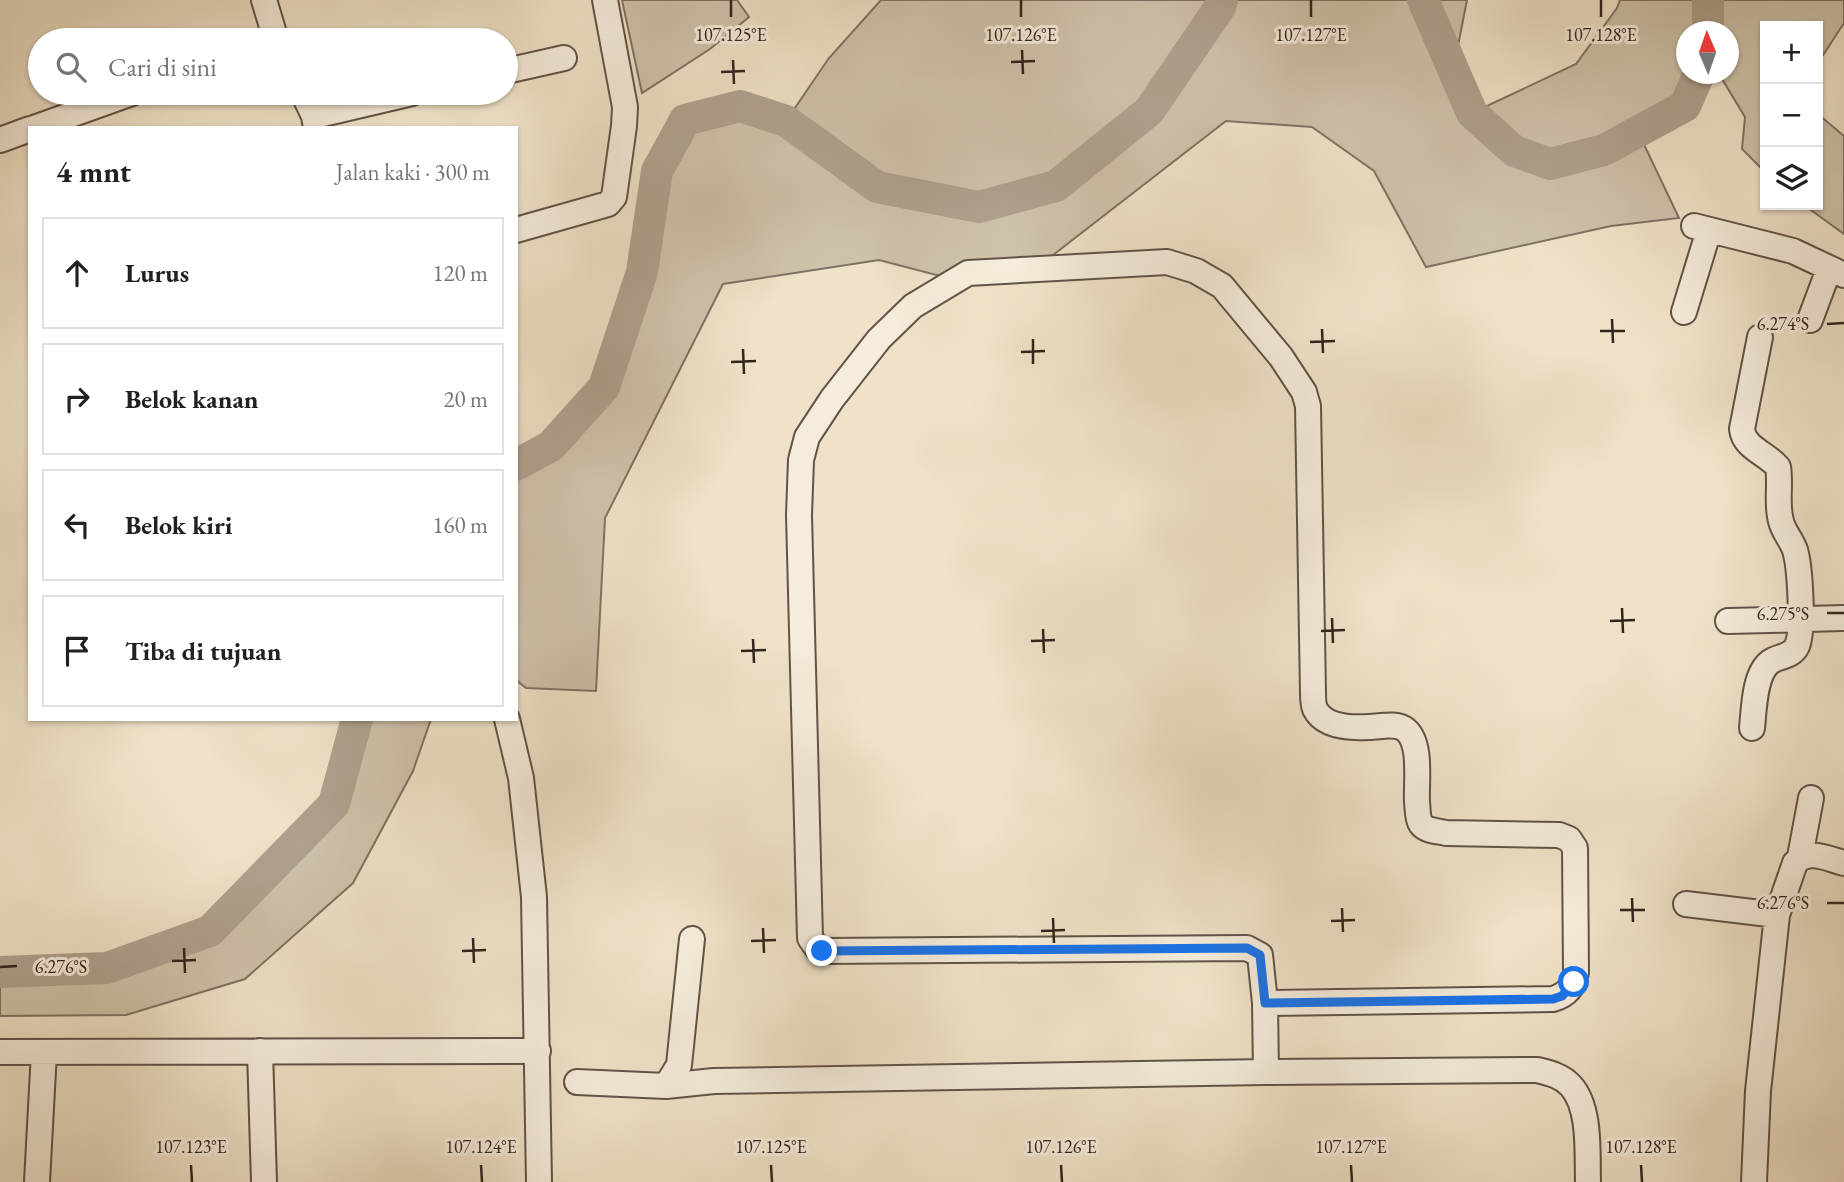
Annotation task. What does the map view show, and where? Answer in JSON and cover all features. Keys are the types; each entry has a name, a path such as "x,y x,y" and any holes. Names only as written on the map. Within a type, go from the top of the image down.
{"street":[{"path":"264,0 272,28"},
{"path":"518,229 608,204 614,197 625,107 605,0"},
{"path":"518,68 564,58"},
{"path":"40,126 99,105"},
{"path":"308,105 315,122 372,105"},
{"path":"0,140 28,130"},
{"path":"1684,312 1702,228 1793,251 1836,272 1810,320"},
{"path":"1265,1003 1553,999 1562,996 1574,982 1576,972 1575,848 1569,839 1559,835 1446,833 1429,829 1422,825 1418,816 1417,753 1414,740 1407,731 1399,726 1353,727 1333,724 1316,710 1313,692 1307,397 1281,357 1222,286 1196,271 1167,262 968,273 913,306 879,339 813,428 807,438 801,460 799,514 810,938 822,951 1247,948 1260,955 1265,1003 1266,1072"},
{"path":"1752,729 1763,670 1773,660 1795,650 1801,619 1796,552 1780,521 1778,467 1743,438 1742,429 1760,337"},
{"path":"1728,621 1844,618"},
{"path":"508,721 522,778 534,897 539,1182"},
{"path":"1754,1182 1758,1091 1777,915 1795,863 1800,857 1811,798"},
{"path":"1800,857 1821,856 1844,863"},
{"path":"1686,904 1777,915"},
{"path":"666,1086 679,1065 692,939"},
{"path":"260,1051 264,1182"},
{"path":"0,1052 538,1051"},
{"path":"37,1182 44,1052"},
{"path":"577,1082 666,1086 714,1081 1537,1070 1551,1073 1572,1087 1583,1105 1588,1182"}],"shaded area":[{"path":"622,0 737,0 749,17 710,49 642,93"},
{"path":"881,0 1467,0 1453,71 1472,113 1576,64 1620,0 1844,0 1844,23 1823,55 1823,21 1760,21 1760,167 1742,149 1745,117 1725,84 1739,84 1739,21 1676,21 1676,84 1695,84 1685,106 1638,132 1679,218 1611,226 1426,267 1374,171 1312,127 1226,121 1044,262 967,283 879,260 723,284 605,518 596,691 526,688 518,682 518,464 551,446 604,387 642,272 657,171 685,120 740,106 786,121 829,58"},
{"path":"1823,118 1844,136 1844,234 1811,210 1823,210"},
{"path":"356,721 430,721 413,771 353,883 245,979 126,1015 0,1016 0,972 107,968 210,931 334,804"}],"waterway":[{"path":"518,464 551,446 604,387 642,272 657,171 685,120 740,106 786,121 877,187 979,207 1056,186 1149,111 1220,7 1222,0"},
{"path":"1423,0 1472,113 1514,151 1550,164 1604,150 1685,106 1695,84"},
{"path":"1708,0 1708,21"},
{"path":"0,972 107,968 210,931 334,804 356,721"}],"route":[{"path":"822,951 1247,948 1260,955 1265,1003 1553,999 1562,996 1574,982"}]}
